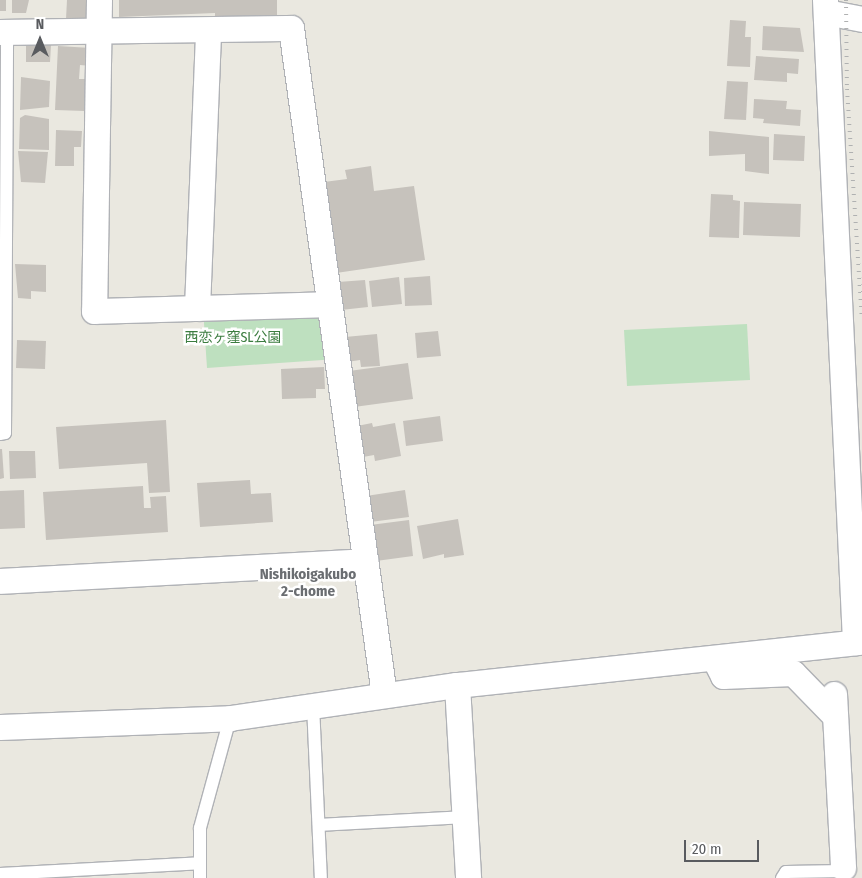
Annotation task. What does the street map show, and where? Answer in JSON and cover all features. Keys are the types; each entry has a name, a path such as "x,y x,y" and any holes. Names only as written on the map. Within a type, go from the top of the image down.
{"street":[{"path":"100,0 94,311 329,304"},
{"path":"0,727 230,718 458,685 859,642 825,6 862,19"},
{"path":"3,32 208,31 291,28 384,695"},
{"path":"197,308 208,31"},
{"path":"0,581 365,561"},
{"path":"714,658 723,676 793,673 834,705 844,873"},
{"path":"458,685 468,878"}],"lane":[{"path":"0,434 5,434 3,32"},
{"path":"313,706 321,878"},
{"path":"200,878 200,828 208,792 230,718"},
{"path":"319,825 465,817"},
{"path":"0,874 200,863"},
{"path":"782,878 786,872 844,873"}],"green space":[{"name":"西恋ヶ窪SL公園","path":"315,305 337,359 207,368 203,308"},
{"path":"747,324 750,380 627,386 624,330"}],"building":[{"path":"0,0 6,0 6,11 0,11"},
{"path":"12,0 29,0 26,13 12,13"},
{"path":"67,0 86,0 86,19 66,19"},
{"path":"119,0 277,0 277,16 215,18 215,13 119,17"},
{"path":"730,20 746,21 745,37 751,37 750,67 727,66"},
{"path":"763,26 800,28 804,52 762,50"},
{"path":"26,44 51,45 50,62 26,62"},
{"path":"58,46 91,48 91,66 80,65 79,79 86,79 85,111 55,110"},
{"path":"756,56 799,59 798,74 787,73 787,82 754,80"},
{"path":"21,77 50,81 49,107 20,110"},
{"path":"727,81 748,82 746,120 724,119"},
{"path":"754,99 787,101 786,109 801,110 800,126 763,123 764,119 753,118"},
{"path":"25,115 49,119 49,150 19,149 20,118"},
{"path":"56,130 82,131 81,147 74,147 74,166 55,166"},
{"path":"709,131 769,137 769,174 745,171 745,154 709,156"},
{"path":"774,134 805,136 804,161 773,160"},
{"path":"18,151 48,152 45,183 21,182"},
{"path":"371,166 374,191 414,186 425,260 336,273 324,182 347,179 345,170"},
{"path":"711,194 733,195 733,200 740,201 739,238 709,237"},
{"path":"744,202 801,204 800,237 743,235"},
{"path":"15,264 46,265 46,292 31,291 31,299 18,298"},
{"path":"430,276 432,305 405,306 404,278"},
{"path":"399,277 402,304 372,307 369,281"},
{"path":"365,280 368,307 341,310 338,282"},
{"path":"438,331 441,356 417,358 415,333"},
{"path":"377,334 380,366 361,367 360,360 347,362 345,337"},
{"path":"17,340 46,341 45,369 16,368"},
{"path":"408,363 413,399 354,407 349,371"},
{"path":"324,367 325,389 316,389 316,398 282,399 281,369"},
{"path":"440,416 443,441 406,446 403,421"},
{"path":"166,420 170,492 149,493 147,463 59,469 56,427"},
{"path":"372,423 373,427 395,423 401,456 375,461 374,455 363,457 357,426"},
{"path":"0,449 2,449 4,478 0,479"},
{"path":"9,451 35,451 36,478 10,479"},
{"path":"250,480 251,494 271,493 273,522 200,527 197,483"},
{"path":"143,486 144,508 151,508 150,497 166,496 168,532 46,540 43,492"},
{"path":"24,490 25,528 0,529 0,491"},
{"path":"405,490 409,517 370,522 366,496"},
{"path":"458,519 464,555 444,558 444,554 423,559 417,526"},
{"path":"409,520 413,556 376,561 370,525"}],"railway":[{"path":"846,0 847,89 862,319"}],"district":[{"name":"Nishikoigakubo 2-chome","path":"308,582"}]}
